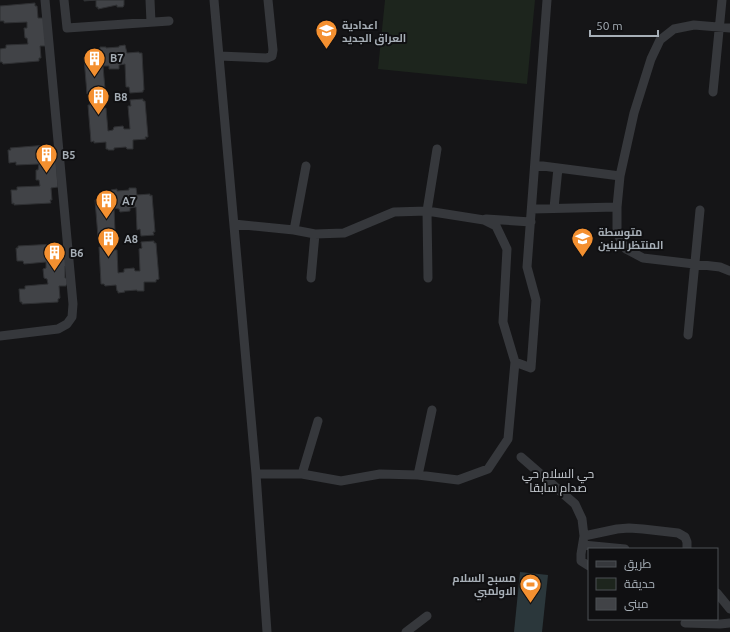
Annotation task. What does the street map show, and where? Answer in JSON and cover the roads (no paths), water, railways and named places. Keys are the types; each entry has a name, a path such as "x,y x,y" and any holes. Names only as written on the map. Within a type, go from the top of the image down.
{"street":[{"path":"0,336 58,329 67,324 72,317 73,304 45,0"},
{"path":"64,0 67,28 169,20"},
{"path":"150,0 151,22"},
{"path":"214,0 256,474 268,632"},
{"path":"219,56 267,58 272,56 273,50 268,0"},
{"path":"515,362 530,368 536,300 527,267 547,0"},
{"path":"713,92 722,0"},
{"path":"730,28 694,25 674,29 660,40 650,59 634,113 620,176 616,233 626,249 643,258 695,263 720,267 730,271"},
{"path":"428,278 427,212 437,149"},
{"path":"535,165 620,176"},
{"path":"294,230 306,166"},
{"path":"554,208 558,168"},
{"path":"532,209 617,207"},
{"path":"688,335 700,210"},
{"path":"234,224 294,230 315,234 344,233 394,212 427,212 479,219 531,222"},
{"path":"256,474 302,474 341,481 380,474 418,475 458,480 488,469 508,439 515,362 503,322 508,249 496,226 479,219"},
{"path":"311,278 315,234"},
{"path":"418,475 432,410"},
{"path":"302,474 318,421"},
{"path":"521,457 575,504 582,519 584,540 581,561 588,565"},
{"path":"584,540 617,529 643,529 678,533 685,537 687,548"},
{"path":"584,540 620,548"},
{"path":"718,594 730,609"},
{"path":"406,632 427,616"},
{"path":"685,625 730,623"}],"place":[{"name":"اعدادية العراق الجديد","path":"327,50"},
{"name":"B7","path":"95,78"},
{"name":"B8","path":"98,116"},
{"name":"B5","path":"47,174"},
{"name":"A7","path":"106,220"},
{"name":"A8","path":"109,258"},
{"name":"متوسطة المنتظر للبنين","path":"582,258"},
{"name":"B6","path":"54,272"},
{"name":"مسبح السلام الاولمبي","path":"531,604"}],"district":[{"name":"حي السلام حي صدام سابقا","path":"558,481"}]}
